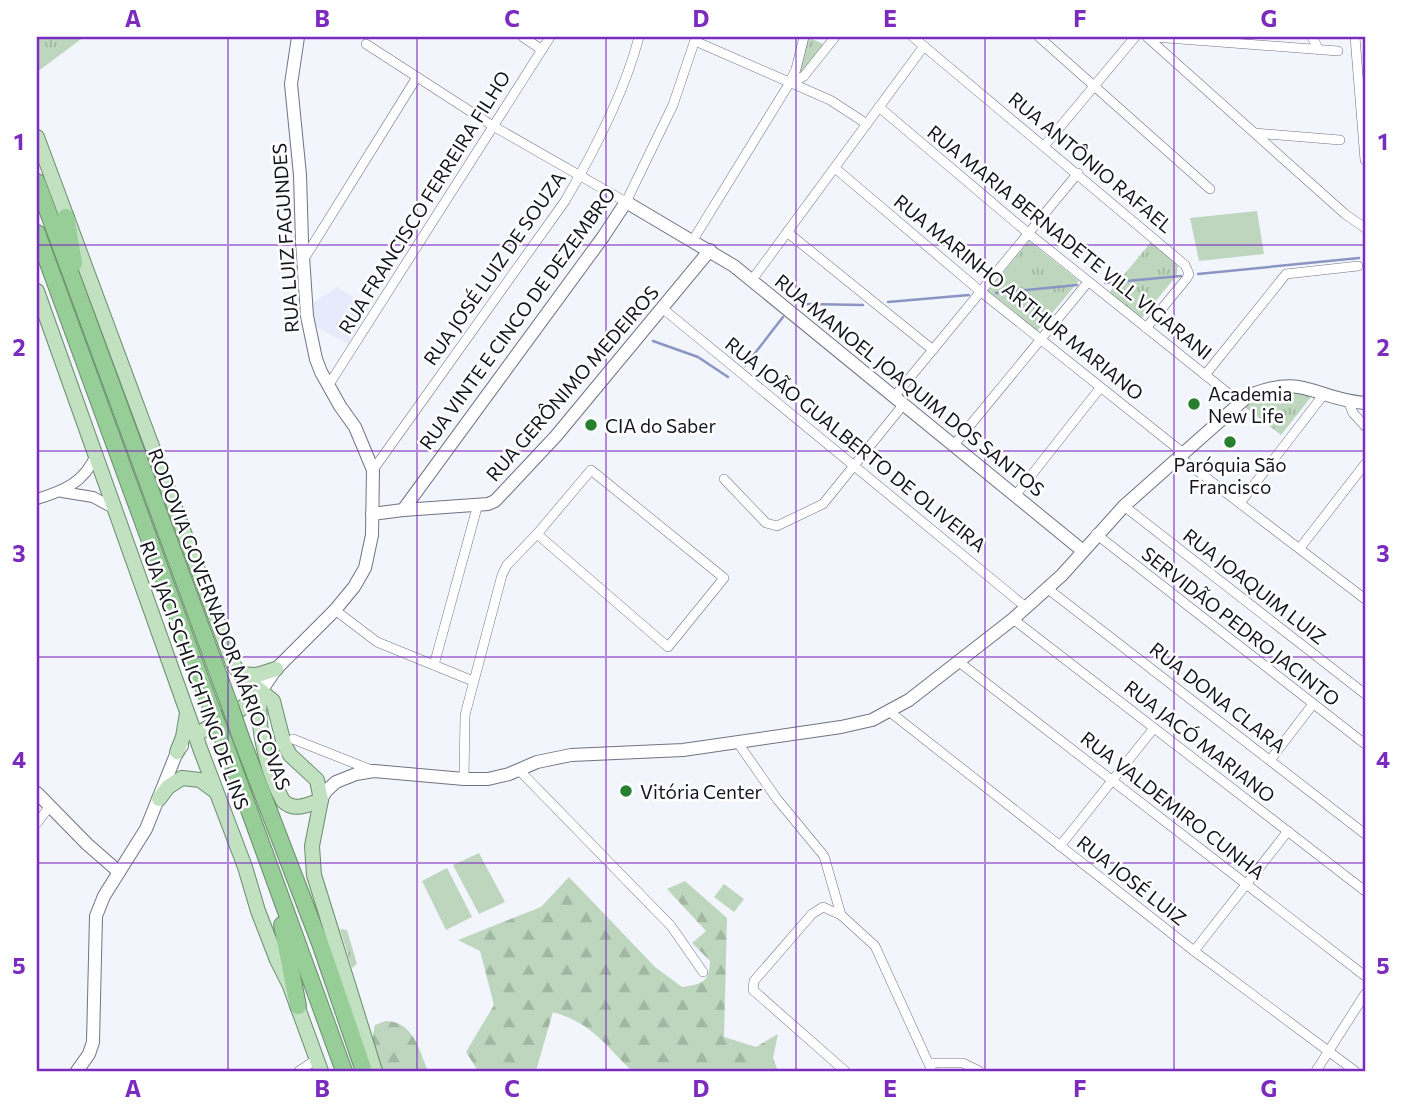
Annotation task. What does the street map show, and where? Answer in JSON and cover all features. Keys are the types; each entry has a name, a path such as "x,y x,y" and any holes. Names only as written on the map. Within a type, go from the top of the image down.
{"highway":[{"name":"RODOVIA GOVERNADOR MÁRIO COVAS","path":"37,182 366,1071"},
{"path":"66,217 81,304"},
{"name":"RODOVIA GOVERNADOR MÁRIO COVAS","path":"37,233 344,1071"},
{"path":"273,877 298,1006"}],"main road":[{"name":"RUA LUIZ FAGUNDES","path":"77,1071 89,1054 93,1042 96,916 104,896 141,839 177,752 195,735 241,709 261,691 276,669 335,610 365,568 371,544 373,470 355,427 328,386 313,345 307,316 300,175 291,84 298,37"},
{"path":"37,137 228,652 240,674 277,707 287,750 317,780 321,800"},
{"name":"RUA MANOEL JOAQUIM DOS SANTOS","path":"626,202 710,250 752,281 1083,551"},
{"name":"RUA VINTE E CINCO DE DEZEMBRO","path":"402,510 626,202"},
{"name":"RUA GERÔNIMO MEDEIROS","path":"402,510 488,504 501,496 555,436 710,250"},
{"name":"RUA JACI SCHLICHTING DE LINS","path":"37,291 195,735 245,867 267,935 298,1006 319,1065"},
{"path":"375,1071 314,875 312,846 321,800 336,782 356,774 374,771 488,779 545,760 580,754 640,754 738,743 856,724 890,712 1027,608 1048,589 1124,506 1239,402 1264,389 1282,385 1301,386 1348,401 1365,403"},
{"path":"372,513 402,510"},
{"path":"240,674 257,675 276,669"},
{"path":"261,691 259,728 283,801 296,808 321,800"},
{"path":"177,752 183,737 187,712"},
{"path":"195,735 208,735 243,723 259,728"},
{"path":"159,799 168,787 182,778 200,780 216,792"},
{"path":"37,793 119,872"}],"street":[{"path":"523,37 542,50"},
{"name":"RUA JOSÉ LUIZ DE SOUZA","path":"373,470 580,176 626,77 639,37"},
{"path":"693,240 789,84 796,69 804,37"},
{"name":"RUA ANTÔNIO RAFAEL","path":"913,37 1045,145 1188,268 1187,278 1146,328"},
{"path":"1039,37 1210,189"},
{"path":"1045,145 1135,37"},
{"path":"1147,37 1345,214 1365,228"},
{"path":"1154,37 1338,51"},
{"path":"1291,48 1299,37"},
{"path":"1312,37 1319,50"},
{"path":"1355,37 1361,53 1365,160"},
{"name":"RUA FRANCISCO FERREIRA FILHO","path":"328,386 548,38"},
{"path":"789,84 804,76 829,38"},
{"path":"695,39 789,84 830,100 867,124"},
{"name":"RUA VINTE E CINCO DE DEZEMBRO","path":"626,202 673,105 695,39"},
{"path":"366,44 494,126 626,202"},
{"path":"752,281 924,46"},
{"path":"303,260 417,77"},
{"name":"RUA MARIA BERNADETE VILL VIGARANI","path":"879,107 1028,233 1239,402"},
{"path":"1255,133 1340,140"},
{"name":"RUA MARINHO ARTHUR MARIANO","path":"835,168 980,292 1240,503 1364,594"},
{"path":"724,480 766,523 777,526 823,504 855,464 933,350 1078,173"},
{"path":"788,232 933,350"},
{"path":"1205,375 1286,274 1358,266"},
{"path":"953,446 1088,282"},
{"name":"RUA JOÃO GUALBERTO DE OLIVEIRA","path":"662,308 1027,608"},
{"path":"1015,496 1100,388"},
{"path":"1240,503 1324,394"},
{"path":"1348,401 1353,413 1365,426"},
{"path":"37,499 68,489 90,468 96,455"},
{"path":"1300,548 1365,464"},
{"path":"464,779 463,730 473,681 502,575 507,565 591,470 724,578 668,647 537,534"},
{"path":"59,492 93,498 115,509"},
{"path":"434,665 478,504"},
{"name":"RUA JOAQUIM LUIZ","path":"1124,506 1365,694"},
{"name":"SERVIDÃO PEDRO JACINTO","path":"1096,534 1365,744"},
{"name":"RUA DONA CLARA","path":"1048,589 1365,834"},
{"path":"335,610 377,642 473,681"},
{"name":"RUA JACÓ MARIANO","path":"1013,620 1365,891"},
{"name":"RUA VALDEMIRO CUNHA","path":"959,662 1365,976"},
{"path":"1271,759 1312,704"},
{"name":"RUA JOSÉ LUIZ","path":"890,712 1194,951 1355,1071"},
{"path":"1060,846 1154,728"},
{"path":"293,738 374,771"},
{"path":"738,743 777,799 824,856 841,915"},
{"path":"519,770 671,926 703,972"},
{"path":"37,823 50,806"},
{"path":"1194,951 1288,831"},
{"path":"845,1071 755,994 752,985 818,908 828,907 841,915 870,940 880,953 930,1067 963,1063 979,1071"},
{"path":"1316,1071 1365,994"},
{"path":"299,1071 319,1065"}],"shaded area":[{"path":"337,287 369,307 348,344 315,326 310,311 313,303"}],"green space":[{"path":"37,37 84,37 37,72"},
{"path":"808,37 823,44 804,71 799,73"},
{"path":"1257,211 1264,254 1199,261 1190,218"},
{"path":"1029,241 1079,281 1037,331 988,291"},
{"path":"1151,242 1178,263 1177,275 1141,319 1109,293"},
{"path":"1282,391 1311,397 1281,435 1245,407 1260,397"},
{"path":"479,853 505,902 479,914 453,865"},
{"path":"447,868 472,917 446,930 422,881"},
{"path":"569,877 655,967 682,987 703,981 708,974 710,961 692,943 706,931 667,889 685,881 727,918 724,1037 756,1047 778,1034 773,1058 778,1071 632,1071 588,1029 553,1012 536,1071 478,1071 466,1052 494,1005 480,951 458,940 541,907"},
{"path":"724,884 744,899 734,912 714,897"},
{"path":"340,929 347,930 357,964 352,968"},
{"path":"386,1021 403,1026 409,1032 428,1071 382,1071 375,1054 373,1037 375,1025"}],"waterway":[{"path":"1198,274 1359,258"},
{"path":"1105,283 1181,276"},
{"path":"996,293 1077,285"},
{"path":"888,302 969,295"},
{"path":"805,304 863,305"},
{"path":"745,366 783,317"},
{"path":"653,341 698,357 728,377"}],"place":[{"name":"Academia New Life","path":"1194,404"},
{"name":"CIA do Saber","path":"591,425"},
{"name":"Paróquia São Francisco","path":"1230,442"},
{"name":"Vitória Center","path":"626,791"}]}
